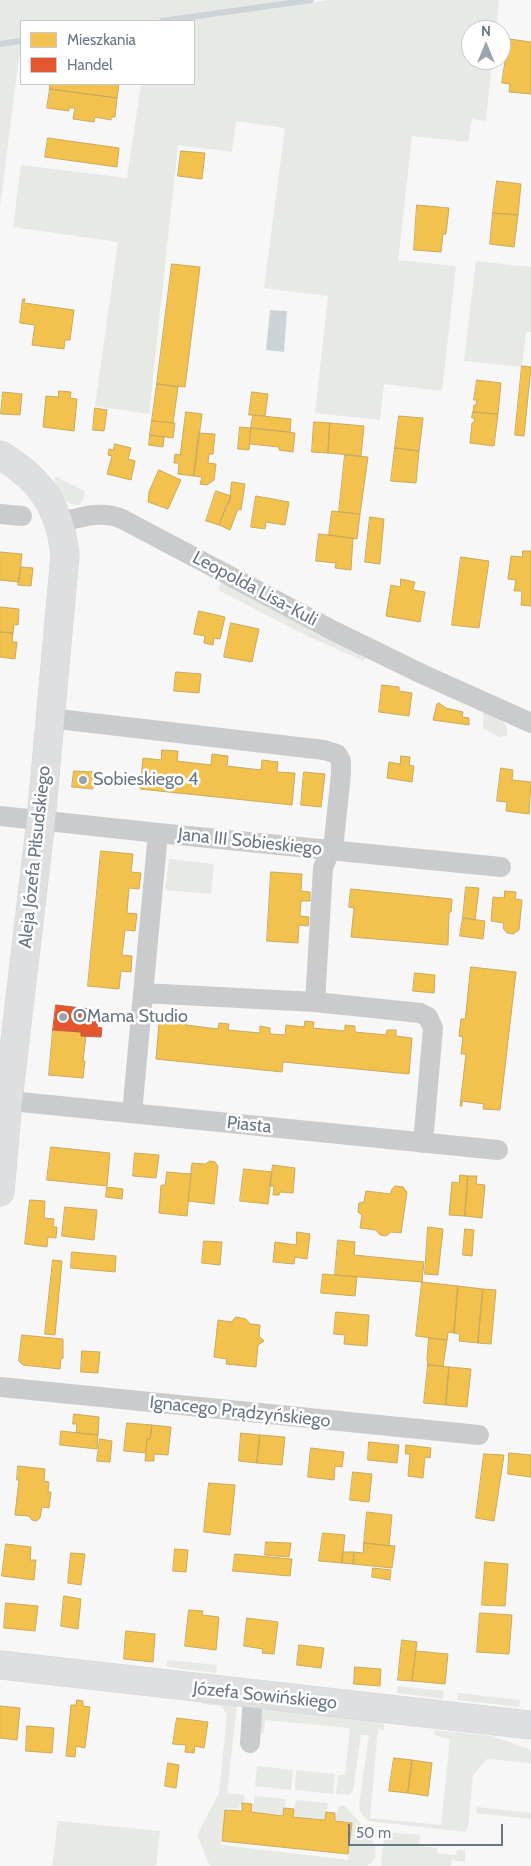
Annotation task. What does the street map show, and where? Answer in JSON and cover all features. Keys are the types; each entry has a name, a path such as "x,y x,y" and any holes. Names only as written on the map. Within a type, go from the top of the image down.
{"street":[{"path":"0,456 13,463 44,490 59,523"},
{"path":"0,514 22,516"},
{"name":"Leopolda Lisa-Kuli","path":"59,523 98,514 107,514 122,519 343,635 422,674 531,723"},
{"name":"Aleja Józefa Piłsudskiego","path":"0,1192 4,1100 41,820 65,555 59,523"},
{"path":"49,718 324,750 336,754 340,761 340,774 334,840 323,868 315,1002"},
{"name":"Jana III Sobieskiego","path":"0,816 501,867"},
{"path":"132,1113 158,833"},
{"path":"144,993 315,1002 420,1013 428,1018 433,1028 423,1143"},
{"name":"Piasta","path":"4,1100 498,1150"},
{"name":"Ignacego Prądzyńskiego","path":"0,1388 479,1435"},
{"name":"Józefa Sowińskiego","path":"0,1665 531,1725"},
{"path":"250,1743 254,1695"}],"shaded area":[{"path":"0,0 297,0 152,20 20,20 20,39 0,42"},
{"path":"328,0 499,0 497,20 461,20 461,70 491,70 486,121 472,119 468,142 412,136 398,260 456,266 442,391 384,384 380,420 315,413 328,296 264,288 285,128 236,121 232,152 178,145 149,414 95,406 118,242 13,227 21,165 127,178 141,85 195,85 195,20 185,20"},
{"path":"20,43 20,56 0,207 0,47"},
{"path":"476,261 531,267 531,332 526,332 522,367 464,361"},
{"path":"270,310 287,311 284,352 266,350"},
{"path":"55,476 85,491 83,500 79,505 64,500 56,486"},
{"path":"223,580 365,657 364,661 307,636 218,590"},
{"path":"486,710 505,724 507,727 507,737 503,735 501,738 483,728 484,716 482,715"},
{"path":"169,859 214,864 211,894 165,890"},
{"path":"167,1660 217,1665 216,1673 167,1667"},
{"path":"398,1686 444,1691 443,1699 397,1693"},
{"path":"458,1693 520,1700 519,1707 457,1700"},
{"path":"202,1702 237,1706 227,1793 245,1795 244,1803 240,1803 239,1809 225,1808 221,1845 348,1860 352,1822 335,1820 338,1807 344,1805 363,1826 374,1844 376,1852 374,1860 367,1866 210,1866 197,1835 219,1793 227,1715 221,1706 202,1704"},
{"path":"258,1709 379,1721 384,1724 384,1730 378,1729 370,1818 441,1825 450,1739 434,1735 435,1730 492,1736 531,1750 531,1763 487,1759 473,1775 468,1828 465,1832 368,1821 361,1813 359,1806 369,1735 361,1735 353,1791 348,1795 336,1794 338,1775 345,1775 350,1728 265,1720 264,1734 259,1733"},
{"path":"257,1766 293,1770 291,1790 255,1786"},
{"path":"296,1770 335,1774 333,1794 295,1790"},
{"path":"255,1796 286,1799 283,1815 252,1812"},
{"path":"296,1800 328,1803 325,1819 293,1816"},
{"path":"477,1807 531,1813 531,1819 476,1813"},
{"path":"58,1821 160,1831 156,1866 52,1866"},
{"path":"387,1832 420,1835 419,1846 437,1848 437,1853 456,1855 457,1850 465,1850 465,1862 452,1860 451,1866 381,1866 384,1836"}],"building: Mieszkania":[{"path":"511,39 531,42 531,94 509,92 510,84 502,83 504,70 511,70"},
{"path":"50,85 119,85 117,98 50,89"},
{"path":"50,89 117,98 115,117 111,117 111,120 95,117 94,122 73,119 75,108 69,108 69,111 47,108"},
{"path":"48,138 119,148 117,167 45,157"},
{"path":"181,151 205,153 202,179 178,176"},
{"path":"497,181 521,184 518,215 493,213"},
{"path":"417,205 449,208 446,234 443,234 441,252 414,250"},
{"path":"493,213 518,215 514,247 490,244"},
{"path":"172,264 200,267 185,387 157,384"},
{"path":"23,299 25,299 24,303 74,310 70,340 65,340 64,349 32,345 35,325 20,323"},
{"path":"522,366 531,367 524,436 515,435"},
{"path":"477,380 501,383 498,414 473,412 477,400 474,400"},
{"path":"157,384 178,387 173,423 152,421"},
{"path":"59,391 71,392 70,398 77,399 74,431 43,427 46,396 58,397"},
{"path":"3,392 22,394 20,415 1,414"},
{"path":"252,392 268,394 265,416 249,415"},
{"path":"95,408 107,410 104,431 93,430"},
{"path":"186,412 202,414 194,476 178,474 179,463 174,463 175,454 180,455"},
{"path":"473,412 498,414 494,446 470,443 472,423 474,423 475,418 472,418"},
{"path":"253,415 291,419 290,432 251,428"},
{"path":"399,416 423,418 419,451 395,448"},
{"path":"152,421 175,423 173,438 150,435"},
{"path":"314,422 330,423 328,453 312,452"},
{"path":"330,423 364,426 361,456 328,453"},
{"path":"240,427 251,428 249,450 238,449"},
{"path":"251,428 295,433 293,452 279,450 279,447 250,444"},
{"path":"199,433 215,434 213,454 209,454 208,463 216,464 214,480 207,485 200,484 202,477 194,476"},
{"path":"150,435 164,437 163,447 149,445"},
{"path":"115,444 131,448 128,459 135,461 131,480 107,474 112,456 108,455 109,449 113,450"},
{"path":"395,448 419,451 416,483 391,481"},
{"path":"345,455 368,457 360,514 339,512"},
{"path":"159,470 181,480 168,509 148,502 149,492"},
{"path":"232,482 245,484 241,510 238,509 230,530 219,525 227,503 229,503"},
{"path":"216,491 231,496 219,525 206,521"},
{"path":"256,496 289,502 285,525 266,522 265,529 251,527"},
{"path":"332,511 360,514 357,539 329,535"},
{"path":"370,517 384,519 380,564 365,562"},
{"path":"319,534 353,538 351,570 335,568 336,563 316,561"},
{"path":"523,551 531,551 531,606 521,605 522,591 514,591 516,580 508,579 511,556 522,557"},
{"path":"0,552 22,554 19,582 0,580"},
{"path":"461,557 489,561 479,628 452,625"},
{"path":"21,567 33,568 31,586 18,585"},
{"path":"401,579 415,582 413,590 425,592 420,622 386,616 391,585 400,587"},
{"path":"0,607 19,609 18,625 14,624 13,633 0,632"},
{"path":"199,611 225,617 220,639 214,638 213,645 204,643 205,636 194,634"},
{"path":"231,623 259,629 252,662 224,657"},
{"path":"0,632 13,633 12,642 17,642 15,659 0,657"},
{"path":"176,672 201,674 199,693 174,691"},
{"path":"382,685 399,687 399,691 412,693 409,716 379,712"},
{"path":"439,703 446,708 463,712 462,717 469,718 469,725 433,720 437,704"},
{"path":"162,750 178,751 177,761 211,765 212,754 228,756 227,766 261,770 262,760 278,762 277,772 295,773 292,805 140,789 143,758 161,760"},
{"path":"401,756 410,757 409,765 414,766 412,782 387,778 389,762 400,764"},
{"path":"501,768 513,770 512,780 531,782 529,814 506,811 507,802 497,801"},
{"name":"Sobieskiego 4","path":"74,771 94,772 93,789 72,787"},
{"path":"304,772 325,774 321,807 301,805"},
{"path":"101,851 133,854 131,872 141,873 139,889 129,888 127,913 137,914 135,931 125,930 122,955 132,956 131,972 121,971 119,989 88,986"},
{"path":"271,872 302,874 301,891 310,892 310,901 301,901 300,916 309,917 308,926 299,925 298,943 267,941"},
{"path":"466,887 479,888 475,920 463,918"},
{"path":"351,889 452,899 451,912 449,912 448,945 351,937 354,908 349,907"},
{"path":"505,891 516,892 515,899 522,900 519,930 513,934 507,933 503,928 504,923 491,921 493,897 504,898"},
{"path":"463,918 485,921 483,939 460,936"},
{"path":"471,967 516,972 500,1110 483,1109 484,1104 462,1101 462,1106 460,1106 466,1054 461,1054 463,1037 459,1036 461,1019 465,1019"},
{"path":"415,973 435,975 434,993 413,991"},
{"path":"177,1019 187,1020 186,1025 218,1029 219,1023 229,1024 228,1030 260,1033 260,1026 270,1028 270,1034 285,1035 286,1025 304,1027 305,1021 314,1022 313,1028 345,1031 345,1025 355,1026 355,1032 386,1035 387,1030 396,1030 396,1036 412,1038 409,1074 283,1062 282,1072 156,1059 159,1023 177,1024"},
{"path":"53,1030 81,1032 81,1036 86,1036 83,1078 49,1075"},
{"path":"51,1147 110,1153 107,1186 47,1180"},
{"path":"135,1153 159,1155 156,1178 133,1176"},
{"path":"210,1161 215,1162 218,1166 214,1204 188,1201 192,1163 205,1164"},
{"path":"273,1165 295,1168 293,1193 280,1192 279,1195 273,1195 274,1186 270,1186"},
{"path":"244,1169 272,1172 268,1204 240,1201"},
{"path":"167,1172 191,1174 187,1216 159,1213 161,1185 165,1185"},
{"path":"460,1175 468,1176 465,1216 449,1215 452,1182 459,1183"},
{"path":"468,1176 477,1176 476,1184 485,1185 482,1218 465,1216"},
{"path":"395,1186 403,1187 407,1192 401,1233 391,1232 386,1236 380,1235 376,1230 360,1228 362,1215 358,1212 359,1203 364,1202 366,1191 391,1194"},
{"path":"107,1187 123,1189 122,1199 106,1197"},
{"path":"30,1200 45,1201 44,1218 54,1219 53,1227 57,1227 56,1238 48,1237 47,1247 25,1244"},
{"path":"65,1207 97,1210 94,1240 62,1236"},
{"path":"428,1227 443,1229 438,1275 425,1274"},
{"path":"465,1229 474,1230 472,1256 463,1255"},
{"path":"297,1232 310,1234 307,1259 295,1257 294,1264 273,1262 275,1242 296,1245"},
{"path":"338,1240 355,1242 354,1255 424,1262 422,1282 335,1275"},
{"path":"204,1241 222,1242 220,1265 202,1263"},
{"path":"72,1252 116,1256 115,1272 71,1268"},
{"path":"53,1260 62,1261 55,1335 45,1334"},
{"path":"323,1274 357,1277 355,1296 321,1293"},
{"path":"422,1282 458,1286 454,1333 448,1332 447,1340 416,1336"},
{"path":"458,1286 483,1289 478,1343 459,1341 460,1334 454,1333"},
{"path":"483,1289 496,1290 491,1344 478,1343"},
{"path":"336,1312 369,1315 367,1346 344,1344 345,1335 334,1334"},
{"path":"236,1317 246,1319 250,1324 260,1325 259,1336 264,1341 258,1345 256,1367 226,1364 227,1359 214,1357 218,1320 231,1322"},
{"path":"22,1335 63,1339 63,1358 61,1358 60,1369 23,1365 19,1361"},
{"path":"429,1338 447,1340 443,1366 428,1365"},
{"path":"82,1351 100,1352 98,1373 81,1372"},
{"path":"428,1365 449,1367 446,1405 424,1403"},
{"path":"449,1367 471,1369 467,1407 446,1405"},
{"path":"74,1414 99,1417 98,1435 76,1433 77,1424 73,1424"},
{"path":"127,1423 152,1425 150,1439 147,1439 146,1453 124,1451"},
{"path":"152,1425 171,1427 168,1455 154,1454 154,1461 145,1461 147,1439 150,1439"},
{"path":"61,1431 98,1435 97,1449 60,1445"},
{"path":"241,1433 260,1435 257,1463 239,1461"},
{"path":"260,1435 285,1437 282,1465 257,1463"},
{"path":"100,1439 112,1441 110,1462 97,1461"},
{"path":"369,1442 399,1445 397,1463 368,1460"},
{"path":"406,1445 431,1448 430,1458 425,1457 423,1478 408,1476 410,1454 406,1454"},
{"path":"311,1448 344,1452 342,1467 335,1466 334,1480 308,1477"},
{"path":"509,1453 531,1455 531,1477 508,1474"},
{"path":"484,1454 504,1455 494,1521 476,1518"},
{"path":"18,1466 45,1469 44,1481 49,1482 48,1492 51,1492 49,1508 42,1507 40,1518 36,1521 32,1520 29,1516 15,1515 19,1480 17,1480"},
{"path":"353,1472 372,1474 369,1502 350,1500"},
{"path":"209,1483 235,1485 230,1535 204,1532"},
{"path":"367,1512 392,1515 389,1546 364,1543"},
{"path":"323,1533 345,1535 342,1563 319,1561"},
{"path":"266,1542 291,1543 289,1557 265,1555"},
{"path":"364,1543 395,1546 392,1568 353,1564 354,1552 363,1553"},
{"path":"6,1544 31,1547 30,1560 36,1560 34,1580 2,1576"},
{"path":"175,1549 188,1550 186,1572 173,1571"},
{"path":"343,1552 354,1552 353,1564 342,1563"},
{"path":"71,1553 85,1554 81,1585 68,1583"},
{"path":"235,1554 292,1559 290,1576 233,1571"},
{"path":"485,1562 508,1564 505,1606 482,1605"},
{"path":"373,1568 391,1570 390,1580 372,1577"},
{"path":"64,1596 81,1599 78,1629 61,1626"},
{"path":"6,1603 38,1606 35,1631 4,1628"},
{"path":"189,1610 203,1611 202,1615 219,1617 216,1650 185,1646"},
{"path":"480,1613 512,1615 509,1654 477,1652"},
{"path":"247,1618 278,1622 274,1654 262,1653 263,1649 244,1646"},
{"path":"126,1631 155,1634 153,1662 124,1659"},
{"path":"402,1640 417,1642 412,1681 398,1680"},
{"path":"299,1645 324,1648 321,1668 297,1665"},
{"path":"416,1651 448,1654 445,1684 412,1681"},
{"path":"355,1667 381,1669 380,1686 354,1684"},
{"path":"77,1700 83,1701 83,1706 90,1707 85,1748 76,1746 75,1757 66,1756 71,1705 76,1705"},
{"path":"0,1706 20,1708 17,1740 0,1738"},
{"path":"177,1718 208,1722 204,1748 195,1746 194,1753 185,1752 186,1745 173,1744"},
{"path":"27,1726 54,1728 52,1753 26,1751"},
{"path":"394,1758 412,1760 408,1793 389,1791"},
{"path":"412,1760 432,1763 428,1796 408,1793"},
{"path":"168,1763 179,1765 176,1788 165,1786"},
{"path":"242,1803 252,1804 251,1812 283,1816 284,1808 294,1809 293,1817 325,1820 326,1812 335,1813 335,1821 352,1823 348,1854 222,1841 225,1810 242,1811"}],"building: Handel":[{"path":"56,1005 99,1010 97,1027 102,1028 101,1037 81,1036 81,1032 53,1030"}],"waterway":[{"path":"169,20 311,0"},
{"path":"0,44 20,41"}],"place":[{"name":"Sobieskiego 4","path":"83,780"},
{"name":"OMama Studio","path":"63,1017"}]}
